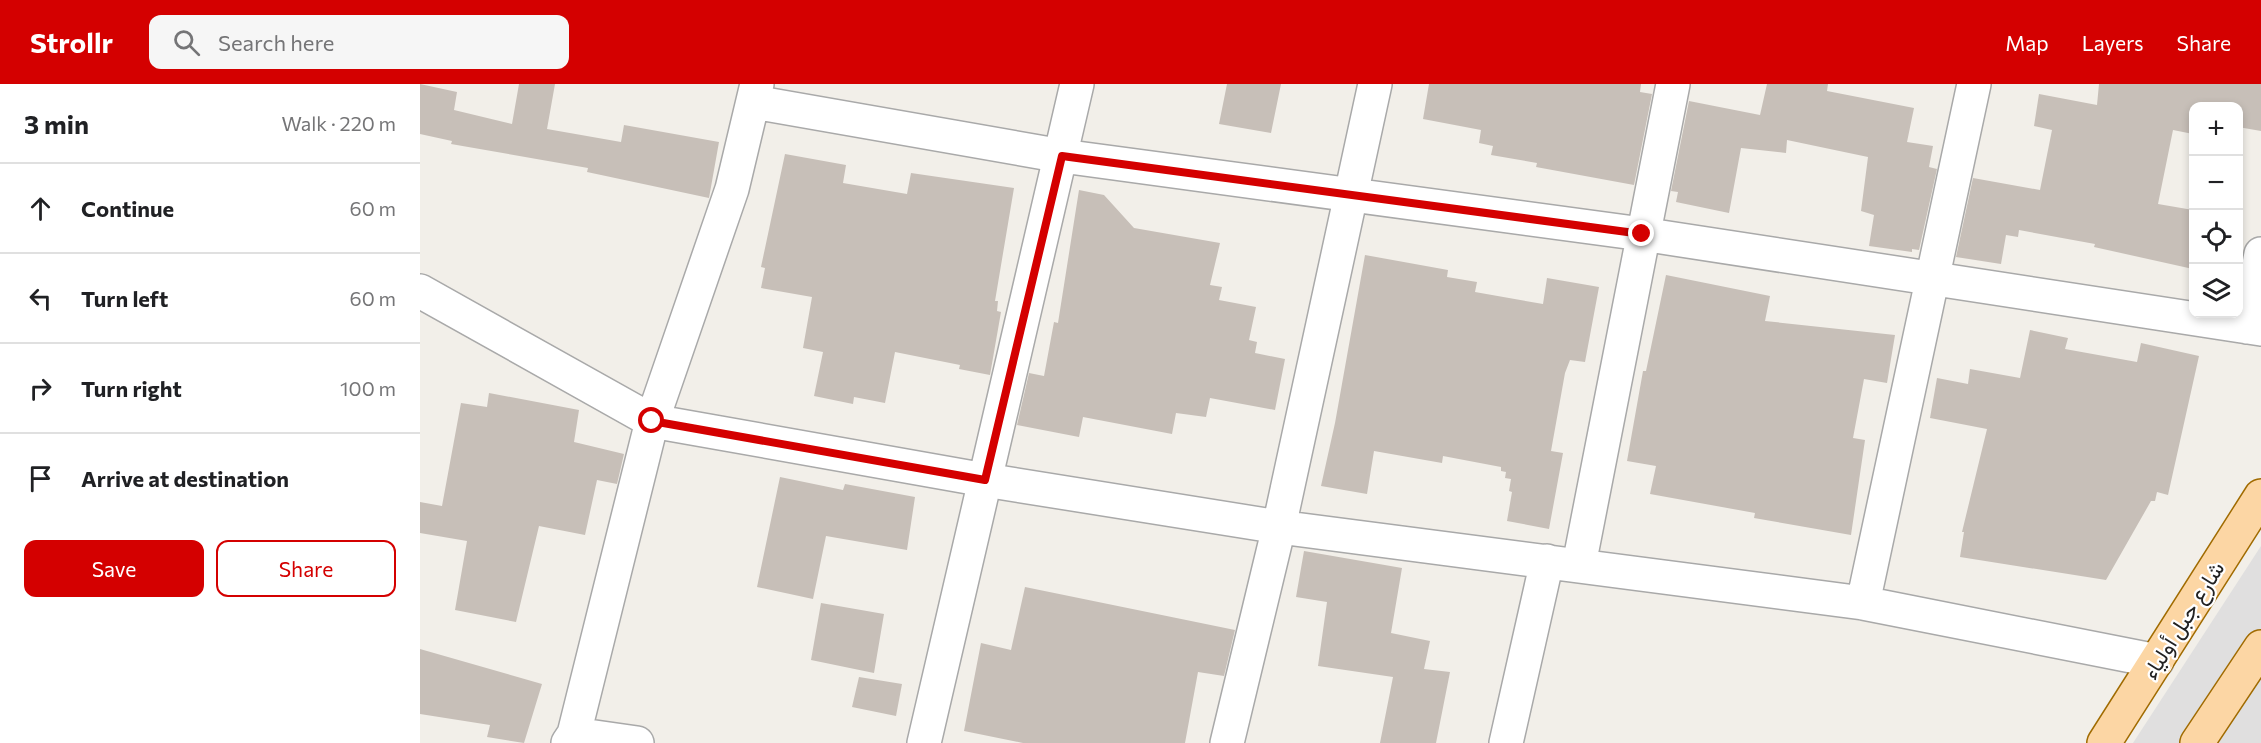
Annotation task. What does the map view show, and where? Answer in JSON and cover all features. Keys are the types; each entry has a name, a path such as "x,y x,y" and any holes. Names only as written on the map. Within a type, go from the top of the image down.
{"main road":[{"name":"شارع جبل أولياء","path":"2104,743 2261,496"},
{"path":"2197,743 2261,647"}],"street":[{"path":"924,743 1077,84"},
{"path":"1227,743 1279,527 1375,84"},
{"path":"1580,565 1642,234 1673,84"},
{"path":"1863,603 1930,279 1974,84"},
{"path":"637,743 571,738 652,421 726,210 755,93 1062,156 1642,234 2254,328 2261,254"},
{"path":"420,291 652,421 985,480 1279,527 1863,603 2157,662"},
{"path":"1506,743 1547,561"}],"shaded area":[{"path":"2261,546 2261,743 2133,743"}],"building":[{"path":"420,84 457,92 454,110 512,124 519,84 555,84 547,129 621,142 624,125 719,142 709,198 587,172 588,168 451,144 452,141 420,134"},
{"path":"1227,84 1281,84 1271,133 1219,124"},
{"path":"1429,84 1641,84 1640,92 1652,94 1634,185 1536,167 1537,163 1491,155 1493,146 1479,143 1481,130 1423,119"},
{"path":"1767,84 1828,84 1827,91 1914,108 1907,142 1933,146 1929,167 1937,169 1919,250 1912,249 1912,252 1869,246 1874,215 1861,211 1868,157 1787,140 1786,153 1741,148 1729,213 1676,202 1678,192 1671,191 1689,101 1760,115"},
{"path":"2099,84 2261,84 2261,131 2243,128 2243,102 2189,102 2189,133 2173,130 2158,204 2189,209 2189,268 2094,247 2095,244 2019,230 2018,237 2006,235 2001,264 1956,257 1973,178 2040,190 2052,130 2034,126 2039,94 2097,105"},
{"path":"785,154 846,165 843,183 907,194 911,173 1014,188 995,301 998,301 997,311 1001,312 990,375 959,369 960,365 895,352 885,403 854,397 853,404 814,396 823,352 803,348 812,297 761,288 765,268 761,267"},
{"path":"1079,190 1104,195 1134,228 1220,243 1210,285 1222,287 1219,300 1256,307 1249,340 1257,342 1255,353 1285,359 1275,410 1210,398 1206,417 1176,413 1172,434 1083,417 1079,437 1017,425 1029,373 1044,376 1054,322 1058,323"},
{"path":"1365,255 1448,270 1447,277 1477,282 1475,292 1543,304 1547,278 1599,287 1585,362 1570,360 1565,373 1551,451 1563,453 1549,529 1507,521 1512,492 1509,491 1511,479 1505,478 1506,472 1501,471 1501,467 1443,456 1442,463 1374,451 1367,494 1321,486 1335,423"},
{"path":"1666,275 1770,296 1765,321 1895,335 1887,383 1864,379 1853,438 1865,440 1851,535 1754,518 1755,513 1650,494 1656,466 1627,461 1643,371 1646,371"},
{"path":"2030,330 2068,338 2065,349 2137,362 2141,343 2199,356 2168,495 2157,492 2155,501 2151,501 2106,580 1960,557 1964,532 1962,532 1987,429 1930,418 1937,378 1968,384 1970,369 2020,378"},
{"path":"489,393 579,410 574,442 624,454 617,484 597,480 585,535 539,526 516,622 455,610 467,541 420,533 420,502 442,506 461,403 487,407"},
{"path":"780,477 843,490 845,484 915,497 907,550 826,536 813,599 757,587"},
{"path":"1304,551 1402,568 1391,633 1430,641 1424,669 1450,672 1436,743 1380,743 1393,677 1318,666 1327,602 1296,597"},
{"path":"1025,587 1235,630 1224,676 1198,672 1185,743 1023,743 964,731 981,643 1011,650"},
{"path":"821,603 884,614 874,673 811,660"},
{"path":"420,649 542,684 524,743 487,737 490,725 420,714"},
{"path":"859,677 902,684 896,716 852,707"}],"route":[{"path":"652,421 985,480 1062,156 1642,234"}]}
